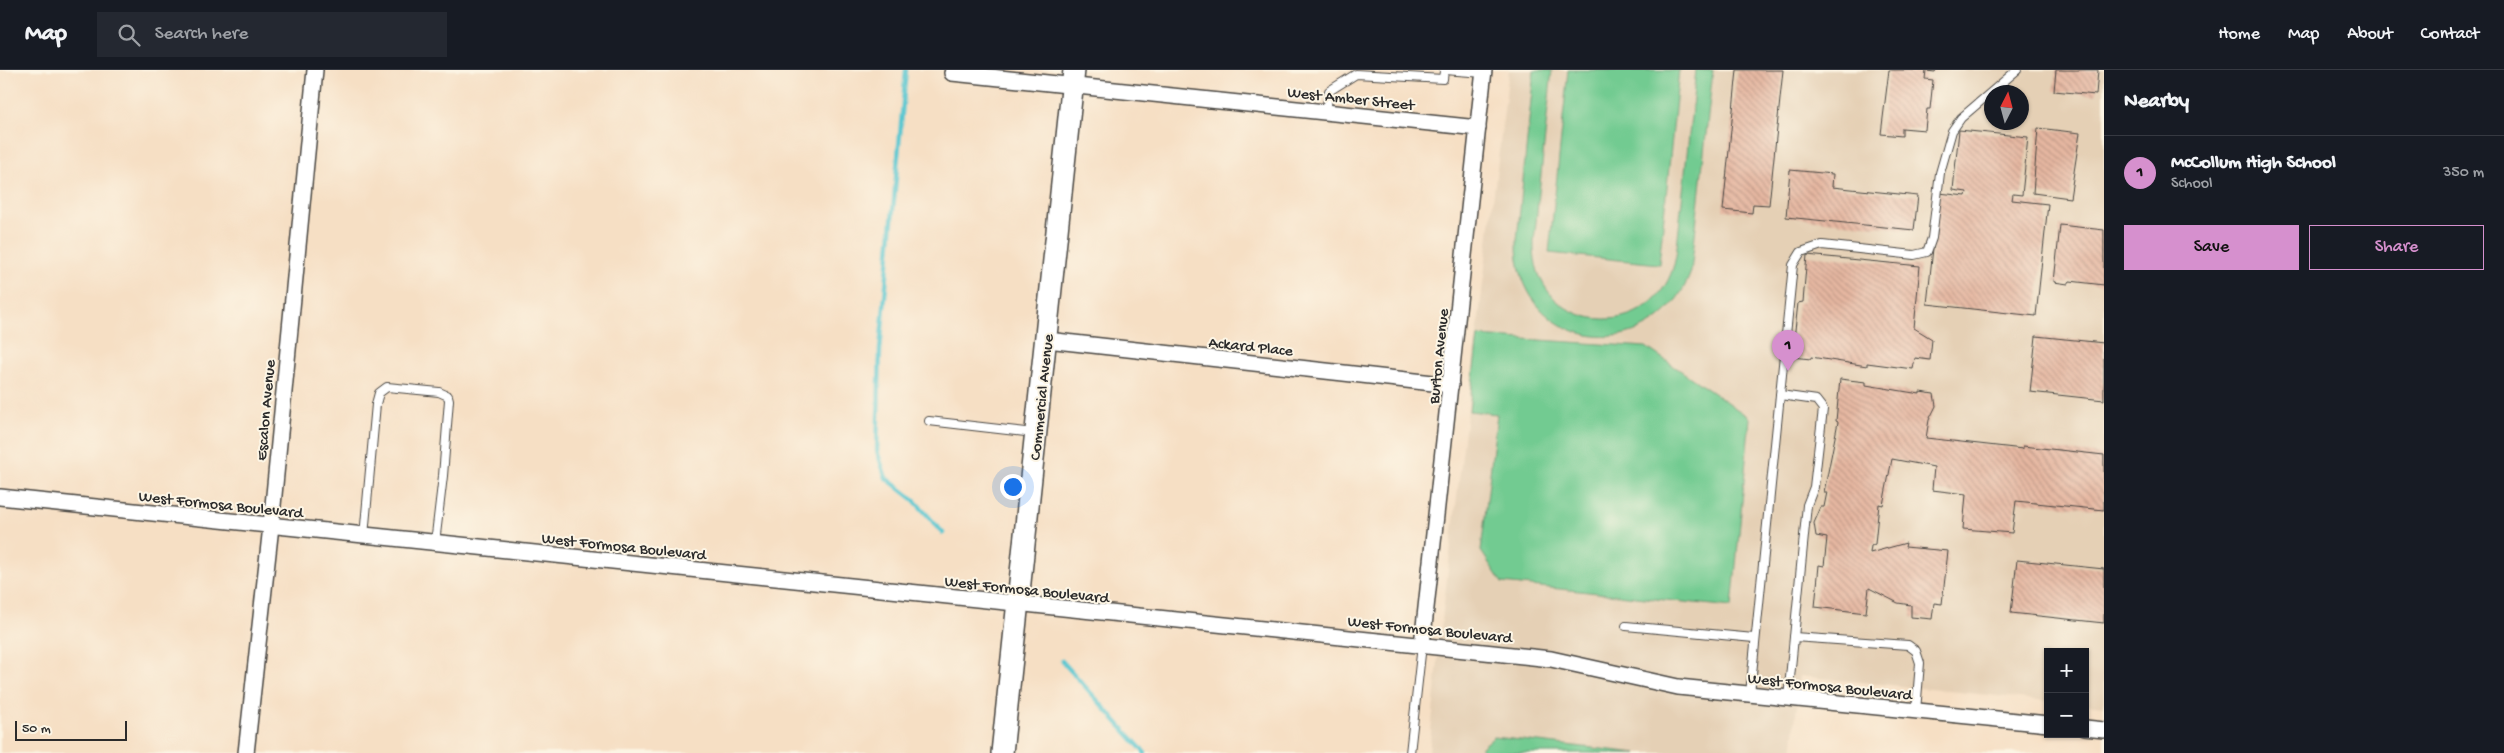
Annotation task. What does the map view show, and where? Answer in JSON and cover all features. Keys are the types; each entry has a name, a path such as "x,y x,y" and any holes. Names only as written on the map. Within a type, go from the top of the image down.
{"street":[{"name":"Escalon Avenue","path":"246,753 271,526 315,70"},
{"name":"Burton Avenue","path":"1422,645 1484,72"},
{"name":"West Amber Street","path":"952,73 1073,78 1326,112 1478,128"},
{"name":"Commercial Avenue","path":"1002,753 1016,604 1047,340 1073,78"},
{"name":"Ackard Place","path":"1047,340 1451,385"},
{"name":"West Formosa Boulevard","path":"0,497 1551,659 1678,687 2044,724"},
{"path":"2089,728 2104,730"}],"lane":[{"path":"1750,694 1754,638 1793,265 1801,252 1822,245 1914,255 1927,252 1932,238 1940,173 1952,131 1961,118 2017,70"},
{"path":"1326,112 1329,91 1356,72 1443,79 1444,71 1484,72"},
{"path":"364,536 376,404 378,393 387,386 439,392 448,396 443,476 435,543"},
{"path":"1780,395 1816,400 1823,409 1814,487 1807,505 1788,698"},
{"path":"929,421 1036,434"},
{"path":"1626,626 1754,638"},
{"path":"1794,636 1908,645 1916,651 1920,663 1916,711"},
{"path":"1410,753 1422,645"}],"shaded area":[{"path":"1509,70 2104,70 2104,706 2089,704 2089,648 2044,648 2044,701 1800,676 1792,753 1429,753 1442,620"}],"green space":[{"path":"1534,70 1552,70 1534,241 1538,272 1552,296 1573,312 1597,319 1623,317 1646,306 1665,286 1676,256 1696,70 1713,70 1691,272 1672,304 1647,325 1618,335 1589,335 1561,325 1538,305 1522,277 1517,240"},
{"path":"1568,70 1679,70 1659,264 1549,253"},
{"path":"1478,336 1646,347 1750,418 1732,607 1502,583 1481,551 1497,414 1469,411"},
{"path":"1494,737 1637,753 1481,753 1482,747"}],"building":[{"path":"1737,70 1783,70 1769,205 1753,204 1752,213 1723,210"},
{"path":"1889,70 1936,70 1935,72 1926,71 1925,79 1933,80 1930,109 1927,109 1925,130 1902,128 1902,136 1881,134"},
{"path":"2056,70 2098,70 2096,95 2054,91"},
{"path":"2038,128 2080,133 2070,198 2033,193"},
{"path":"1959,130 2028,137 2022,195 2013,194 2012,200 2048,204 2036,316 1927,304 1939,193 1966,196 1967,192 1953,190"},
{"path":"1790,170 1833,174 1832,187 1918,196 1914,230 1786,217"},
{"path":"2060,225 2104,230 2104,285 2070,281 2068,284 2054,282"},
{"path":"1807,255 1920,266 1914,328 1932,339 1930,360 1915,358 1913,369 1867,363 1867,366 1811,357 1811,359 1792,357 1798,303 1803,302"},
{"path":"2036,336 2104,343 2104,400 2030,392"},
{"path":"1840,379 1866,382 1866,385 1920,394 1920,392 1934,394 1936,406 1929,420 1926,438 2023,449 2023,446 2104,455 2104,510 2016,501 2012,533 1963,529 1966,494 1932,490 1934,467 1892,459 1883,505 1879,504 1875,544 1871,546 1870,553 1906,543 1905,547 1948,551 1942,604 1934,603 1932,619 1911,617 1911,605 1898,603 1869,588 1866,613 1815,607 1819,565 1824,566 1827,538 1816,536 1814,523 1821,507 1824,507 1827,492 1824,492 1838,422 1836,421"},
{"path":"2017,560 2104,569 2104,623 2011,613"}],"waterway":[{"path":"906,70 880,350 877,451 886,478 914,500 943,533"},
{"path":"1062,661 1145,753"}],"place":[{"name":"McCollum High School","path":"1788,371"}]}
